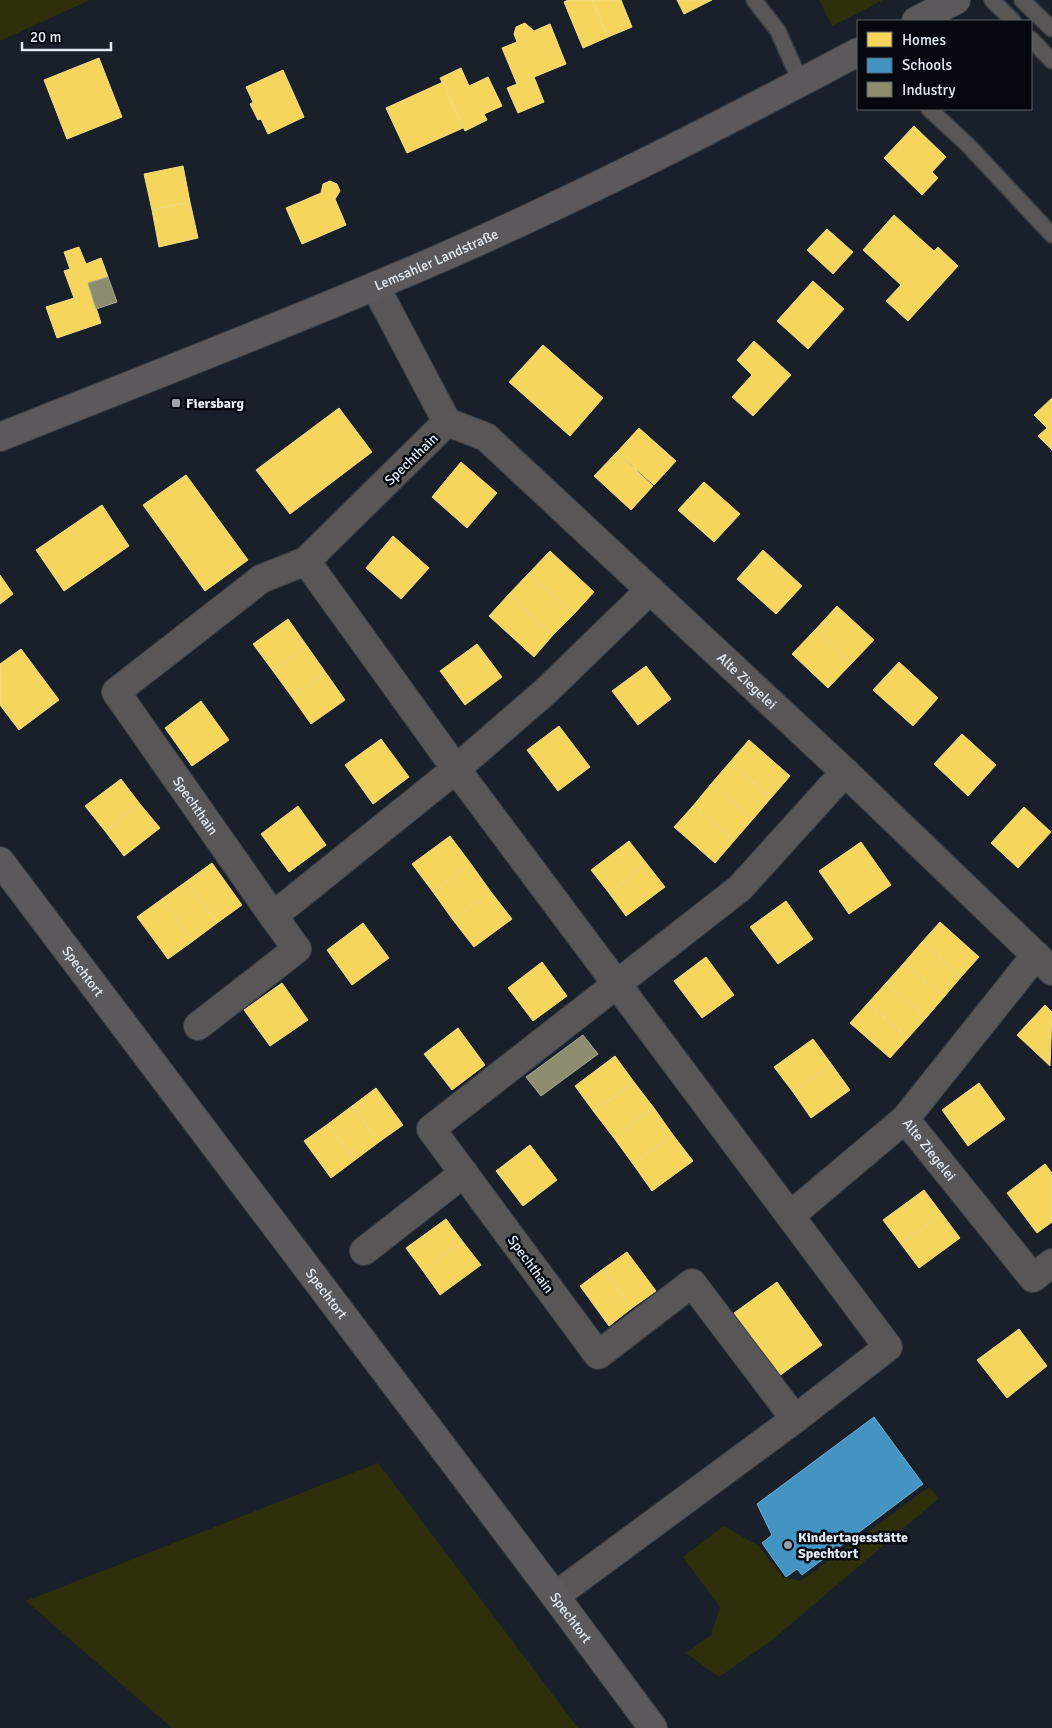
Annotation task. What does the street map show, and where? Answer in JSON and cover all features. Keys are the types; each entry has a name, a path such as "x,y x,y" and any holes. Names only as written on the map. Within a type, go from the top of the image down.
{"street":[{"path":"918,20 956,0"},
{"name":"Lemsahler Landstraße","path":"0,437 152,378 375,286 556,206 693,140 857,53"},
{"name":"Spechthain","path":"273,916 116,692 260,579 306,561 448,422 375,286"},
{"name":"Alte Ziegelei","path":"448,422 486,437 845,772 1044,963 905,1118 1033,1278 1052,1263"},
{"path":"306,561 456,769 888,1347 795,1419 555,1596"},
{"path":"198,1026 297,949 273,916 456,769 546,691 650,590"},
{"path":"618,986 740,888 845,772"},
{"name":"Spechtort","path":"0,861 555,1596 652,1728"},
{"name":"Spechthain","path":"618,986 432,1129 598,1356 692,1283 795,1419"},
{"path":"791,1215 905,1118"},
{"path":"364,1251 464,1173"}],"lane":[{"path":"754,0 778,31 801,83"},
{"path":"992,0 1012,20"},
{"path":"1022,0 1052,29"},
{"path":"1032,40 1052,61"},
{"path":"930,110 968,145 1052,235"}],"green space":[{"path":"0,0 90,0 0,41"},
{"path":"819,0 883,0 832,26"},
{"path":"378,1463 578,1728 172,1728 26,1601"},
{"path":"929,1487 939,1498 771,1641 719,1677 686,1653 711,1635 720,1607 683,1557 724,1526 759,1546 783,1577 801,1581"}],"building: Homes":[{"path":"568,0 592,0 608,37 583,48 564,2"},
{"path":"592,0 621,0 632,27 608,37"},
{"path":"677,0 712,0 684,14"},
{"path":"525,23 534,31 550,24 566,64 534,77 544,102 518,113 507,88 517,84 502,48 517,42 514,34 516,27"},
{"path":"99,58 122,117 67,139 44,80"},
{"path":"461,68 469,86 488,77 502,106 484,114 487,120 465,131 440,78"},
{"path":"283,70 304,117 268,134 261,119 258,120 250,104 253,102 246,87"},
{"path":"443,82 463,128 407,153 386,108"},
{"path":"914,126 946,157 932,172 938,178 922,195 884,158"},
{"path":"183,166 190,202 152,210 144,174"},
{"path":"330,181 337,184 340,191 335,199 346,225 302,244 286,208 321,193 323,184"},
{"path":"190,202 198,238 159,247 152,210"},
{"path":"894,215 934,251 938,247 958,266 908,321 886,301 901,285 863,250"},
{"path":"827,229 853,252 833,274 807,250"},
{"path":"79,247 86,264 101,258 108,277 88,283 101,323 57,338 46,307 74,298 64,271 70,269 64,252"},
{"path":"813,281 844,309 808,349 777,321"},
{"path":"754,341 791,375 753,416 732,397 752,375 737,360"},
{"path":"543,345 603,398 570,436 509,382"},
{"path":"1052,398 1052,450 1038,436 1047,428 1034,415"},
{"path":"339,408 372,452 290,514 256,470"},
{"path":"639,428 676,461 654,485 617,452"},
{"path":"617,452 653,486 631,510 594,476"},
{"path":"461,462 497,493 467,528 432,497"},
{"path":"186,475 248,560 205,591 143,505"},
{"path":"704,482 740,514 714,542 678,510"},
{"path":"102,505 129,546 64,591 36,550"},
{"path":"393,536 429,568 401,599 366,568"},
{"path":"763,550 802,586 776,614 737,579"},
{"path":"550,551 594,592 574,614 529,573"},
{"path":"529,573 574,614 553,635 509,594"},
{"path":"0,575 13,594 0,604"},
{"path":"509,594 553,635 534,657 489,616"},
{"path":"837,606 874,640 851,664 815,630"},
{"path":"288,619 307,646 273,671 253,644"},
{"path":"815,630 851,664 828,688 792,654"},
{"path":"477,644 502,677 465,705 440,671"},
{"path":"307,646 326,673 292,697 273,671"},
{"path":"21,649 59,700 19,730 0,705 0,664"},
{"path":"899,662 938,698 913,726 873,690"},
{"path":"646,666 671,699 638,725 612,691"},
{"path":"326,673 345,700 311,724 292,697"},
{"path":"201,701 229,740 192,766 165,728"},
{"path":"559,726 590,767 558,791 527,750"},
{"path":"962,734 996,765 968,796 934,764"},
{"path":"381,739 409,777 373,804 345,765"},
{"path":"749,740 790,776 771,798 730,762"},
{"path":"730,762 771,798 753,819 711,784"},
{"path":"121,779 140,804 105,831 85,806"},
{"path":"711,784 753,819 734,841 693,806"},
{"path":"140,804 160,828 124,856 105,831"},
{"path":"298,806 326,845 289,872 261,834"},
{"path":"693,806 734,841 715,863 674,827"},
{"path":"1024,807 1051,832 1018,868 991,843"},
{"path":"450,836 471,864 433,892 412,864"},
{"path":"629,841 647,864 609,893 591,870"},
{"path":"861,842 891,885 849,914 819,871"},
{"path":"212,863 242,905 217,923 187,881"},
{"path":"471,864 491,892 453,920 433,892"},
{"path":"647,864 665,887 626,916 609,893"},
{"path":"187,881 217,923 193,941 162,899"},
{"path":"491,892 512,919 474,947 453,920"},
{"path":"162,899 193,941 168,959 137,917"},
{"path":"786,901 813,939 778,964 750,927"},
{"path":"940,922 979,957 961,977 922,942"},
{"path":"363,923 389,958 352,985 327,950"},
{"path":"922,942 961,977 944,997 904,963"},
{"path":"706,957 734,995 702,1018 674,981"},
{"path":"542,962 567,996 533,1021 508,988"},
{"path":"904,963 944,997 926,1018 886,983"},
{"path":"282,983 308,1020 270,1046 244,1010"},
{"path":"886,983 926,1018 908,1038 868,1003"},
{"path":"868,1003 908,1038 890,1058 850,1023"},
{"path":"1045,1005 1052,1012 1050,1066 1017,1035"},
{"path":"458,1028 485,1065 452,1090 424,1054"},
{"path":"813,1039 832,1065 793,1092 774,1067"},
{"path":"615,1056 634,1082 594,1112 575,1086"},
{"path":"832,1065 850,1090 811,1118 793,1092"},
{"path":"634,1082 654,1108 614,1138 594,1112"},
{"path":"979,1083 1005,1119 968,1146 942,1110"},
{"path":"376,1088 403,1125 379,1142 352,1106"},
{"path":"352,1106 379,1142 355,1160 328,1124"},
{"path":"654,1108 673,1135 633,1164 614,1138"},
{"path":"328,1124 355,1160 331,1178 304,1141"},
{"path":"673,1135 693,1161 652,1191 633,1164"},
{"path":"530,1145 557,1180 523,1206 496,1171"},
{"path":"1045,1164 1052,1173 1052,1222 1037,1233 1007,1193"},
{"path":"924,1190 942,1214 901,1244 883,1220"},
{"path":"942,1214 960,1238 919,1268 901,1244"},
{"path":"446,1219 463,1242 423,1271 406,1248"},
{"path":"463,1242 481,1265 440,1295 423,1271"},
{"path":"627,1252 656,1291 632,1308 603,1269"},
{"path":"603,1269 632,1308 609,1326 580,1286"},
{"path":"777,1282 822,1345 779,1376 734,1313"},
{"path":"1019,1329 1047,1366 1007,1398 977,1360"}],"building: Schools":[{"path":"874,1417 923,1484 802,1575 797,1569 786,1577 762,1543 772,1535 757,1504"}],"building: Industry":[{"path":"108,277 117,302 96,309 88,283"},
{"path":"583,1035 598,1054 541,1096 526,1077"}],"place":[{"name":"Fiersbarg","path":"176,403"},
{"name":"Kindertagesstätte Spechtort","path":"788,1545"}]}
